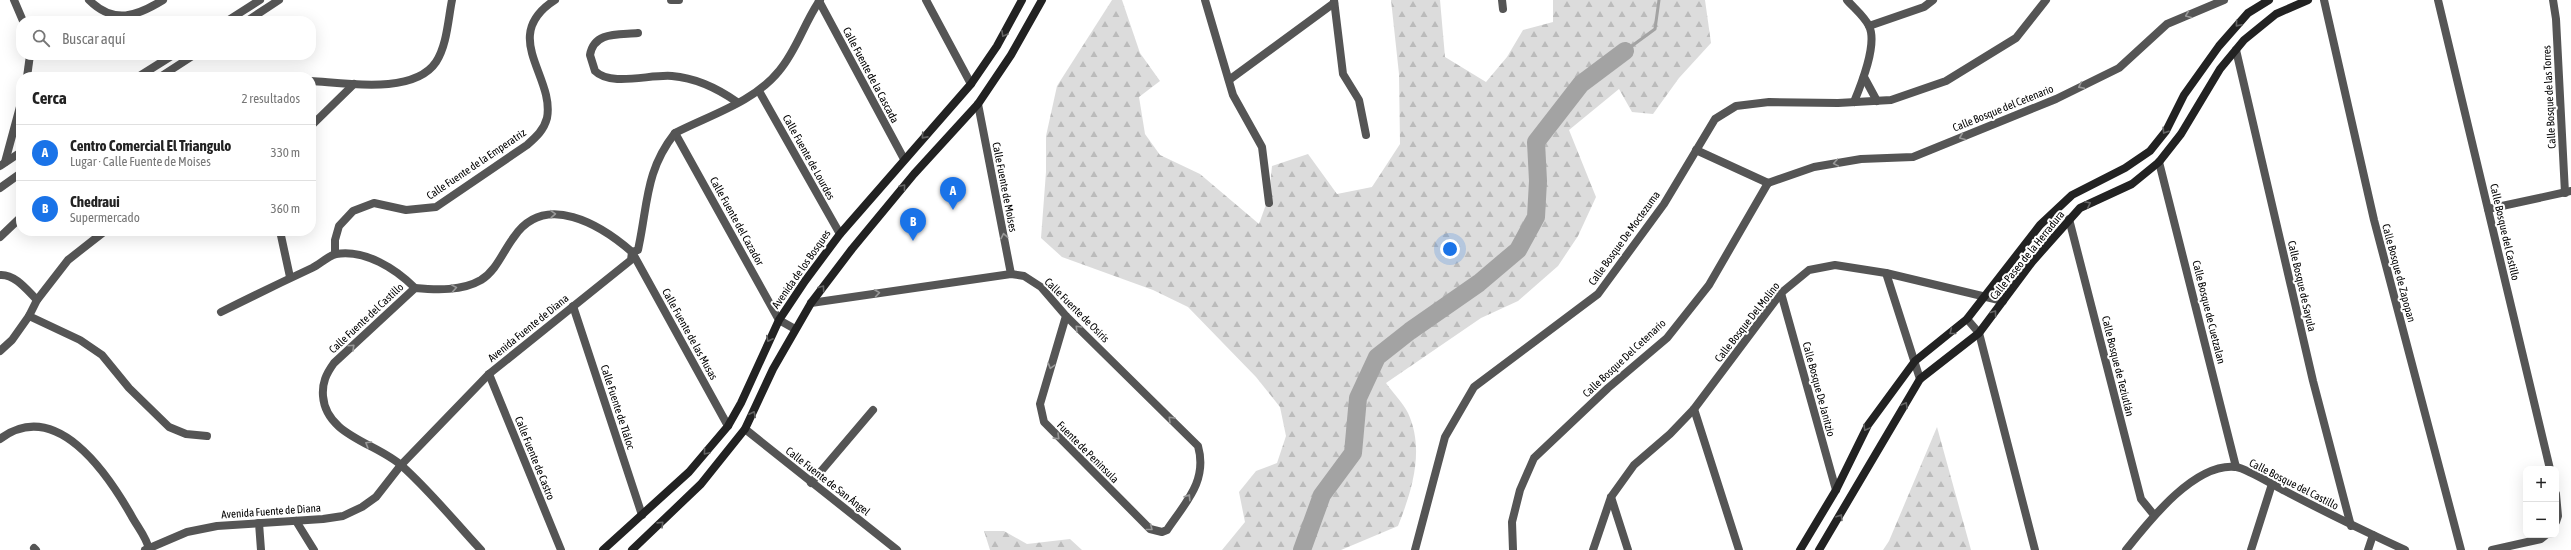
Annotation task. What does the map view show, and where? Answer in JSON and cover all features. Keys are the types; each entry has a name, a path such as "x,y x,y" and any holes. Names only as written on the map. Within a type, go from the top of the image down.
{"main road":[{"name":"Avenida de los Bosques","path":"602,550 689,472 728,426 741,403 779,320 840,234 971,84 997,46 1022,0"},
{"path":"632,550 702,484 745,430 795,329 811,303 843,259 909,180 978,104 1011,55 1042,0"},
{"name":"Calle Paseo de la Herradura","path":"1800,550 1836,490 1868,425 1915,361 1967,319 1987,296 2040,225 2072,195 2126,168 2150,151 2166,131 2184,95 2219,46 2248,13 2269,0"},
{"name":"Calle Paseo de la Herradura","path":"1819,550 1920,379 1979,333 2069,219 2080,208 2132,184 2159,162 2181,134 2220,69 2236,50 2276,14 2308,0"}],"street":[{"path":"14,0 21,16"},
{"path":"89,0 102,10 124,16 144,12 163,0"},
{"path":"235,16 260,0"},
{"path":"255,16 279,0"},
{"path":"316,81 354,84 398,83 414,79 427,72 436,62 443,45 452,0"},
{"name":"Calle Fuente de la Emperatriz","path":"335,254 336,233 343,220 353,211 374,203 406,210 436,207 527,145 540,133 547,118 546,99 531,55 530,37 536,20 555,0"},
{"path":"671,0 679,0"},
{"path":"675,132 760,91 779,71 792,51 820,0"},
{"name":"Calle Fuente de la Cascada","path":"820,0 904,159"},
{"path":"926,0 971,84"},
{"path":"1205,0 1233,95 1262,147 1269,203"},
{"path":"1502,0 1503,9"},
{"path":"1847,0 1869,26 1871,42 1864,77 1854,102"},
{"path":"1869,26 1924,7 1933,0"},
{"name":"Calle Bosque De Moctezuma","path":"1415,550 1445,437 1474,387 1598,294 1664,204 1715,119 1736,106 1769,102 1854,102 1890,100 1946,81 2016,38 2046,0"},
{"name":"Calle Bosque del Cetenario","path":"1768,183 1822,165 1861,159 1913,157 2056,99 2119,68 2167,24 2224,0"},
{"name":"Calle Bosque de Zapopan","path":"2324,0 2374,220 2461,550"},
{"name":"Calle Bosque del Castillo","path":"2438,0 2549,466"},
{"name":"Calle Bosque de las Torres","path":"2553,0 2556,19 2568,192"},
{"path":"1229,80 1334,1 1343,74 1359,100 1366,135"},
{"path":"638,33 605,36 596,41 590,55 595,71 610,80 672,76 696,80 715,88 737,102"},
{"name":"Calle Bosque de Sayula","path":"2236,50 2313,381 2351,526"},
{"path":"28,72 29,60"},
{"path":"146,72 166,60"},
{"path":"168,72 186,60"},
{"path":"1864,77 1877,101"},
{"path":"316,121 354,84"},
{"name":"Calle Fuente de Lourdes","path":"760,91 840,234"},
{"name":"Calle Fuente de Moises","path":"978,104 1011,274"},
{"path":"2,164 16,119"},
{"name":"Avenida Fuente de Diana","path":"148,549 187,532 210,528 343,516 362,507 376,497 401,465 489,374 573,306 627,265 631,260 632,252 638,250 640,245 648,188 654,166 675,132"},
{"name":"Calle Fuente del Cazador","path":"675,132 779,320"},
{"path":"1696,150 1768,183"},
{"path":"2,164 16,155"},
{"name":"Calle Bosque de Cuetzalan","path":"2159,162 2236,467"},
{"path":"0,188 16,177"},
{"name":"Calle Bosque Del Cetenario","path":"1513,550 1512,522 1520,490 1534,458 1608,388 1667,338 1709,285 1768,183"},
{"path":"2488,209 2568,192"},
{"name":"Calle Fuente del Castillo","path":"481,550 401,465 337,426 323,403 322,388 326,373 334,363 415,288 450,289 482,279 493,269 519,230 531,220 546,214 569,215 592,224 632,252"},
{"name":"Calle Bosque de Teziutlán","path":"2069,219 2141,499 2154,515"},
{"path":"0,237 16,222"},
{"path":"0,351 29,316 37,300 68,260 99,236"},
{"path":"281,236 290,277"},
{"name":"Calle Fuente de las Musas","path":"632,252 728,426"},
{"path":"221,312 290,277 314,267 335,254 355,255 374,260 397,271 415,288"},
{"name":"Calle Bosque Del Molino","path":"1593,550 1611,497 1634,466 1670,434 1694,409 1781,293 1809,270 1835,265 1886,273 2003,301"},
{"path":"1886,273 1920,379"},
{"path":"0,275 6,274 23,286 37,300"},
{"name":"Calle Fuente de Osiris","path":"811,303 1011,274 1024,276 1041,287 1066,316 1198,446 1202,467 1200,479 1167,530"},
{"name":"Calle Bosque De Janitzio","path":"1781,293 1836,490"},
{"name":"Calle Fuente de Tláloc","path":"573,306 642,515"},
{"path":"29,316 80,340 102,355 129,388 169,427 186,434 207,436"},
{"name":"Fuente de Peninsula","path":"1066,316 1040,404 1044,422 1049,429 1150,528 1162,532 1167,530"},
{"path":"1967,319 1979,333 2035,550"},
{"path":"779,320 795,329"},
{"name":"Calle Fuente de Castro","path":"489,374 561,550"},
{"path":"1694,409 1739,550"},
{"path":"811,483 873,410"},
{"path":"0,439 26,428 47,428 62,434 96,463 111,481 148,549"},
{"name":"Calle Fuente de San Ángel","path":"745,430 897,550"},
{"name":"Calle Bosque del Castillo","path":"2126,550 2154,515 2194,479 2210,472 2236,467 2272,484 2351,526 2405,550"},
{"path":"2251,550 2272,484"},
{"path":"1611,497 1628,550"},
{"path":"296,521 314,550"},
{"path":"259,523 262,550"},
{"path":"2368,550 2373,536"},
{"path":"2492,550 2542,538"}],"green space":[{"path":"1112,0 1122,0 1140,53 1160,81 1139,97 1145,134 1160,155 1200,174 1259,224 1269,196 1272,166 1308,154 1337,194 1372,187 1400,144 1399,74 1391,0 1440,0 1445,57 1486,82 1507,57 1523,30 1553,22 1553,0 1705,0 1711,43 1679,78 1653,114 1632,112 1619,89 1569,130 1596,197 1578,236 1558,266 1518,301 1481,318 1386,383 1408,413 1416,441 1415,470 1412,485 1398,526 1341,550 1222,550 1245,522 1239,492 1256,471 1277,463 1286,436 1280,407 1256,377 1188,307 1153,290 1062,257 1041,238 1046,172 1046,136 1057,86"},
{"path":"1937,427 1971,550 1883,550 1889,541"},
{"path":"984,531 1004,531 1027,544 1070,539 1082,550 990,550"}],"waterway":[{"path":"1625,51 1655,29 1659,0"},
{"path":"1302,550 1322,495 1353,453 1358,398 1377,357 1410,331 1479,283 1518,250 1536,217 1538,181 1536,142 1581,84 1625,51"}],"place":[{"name":"Centro Comercial El Triangulo","path":"953,210"},
{"name":"Chedraui","path":"913,241"}]}
